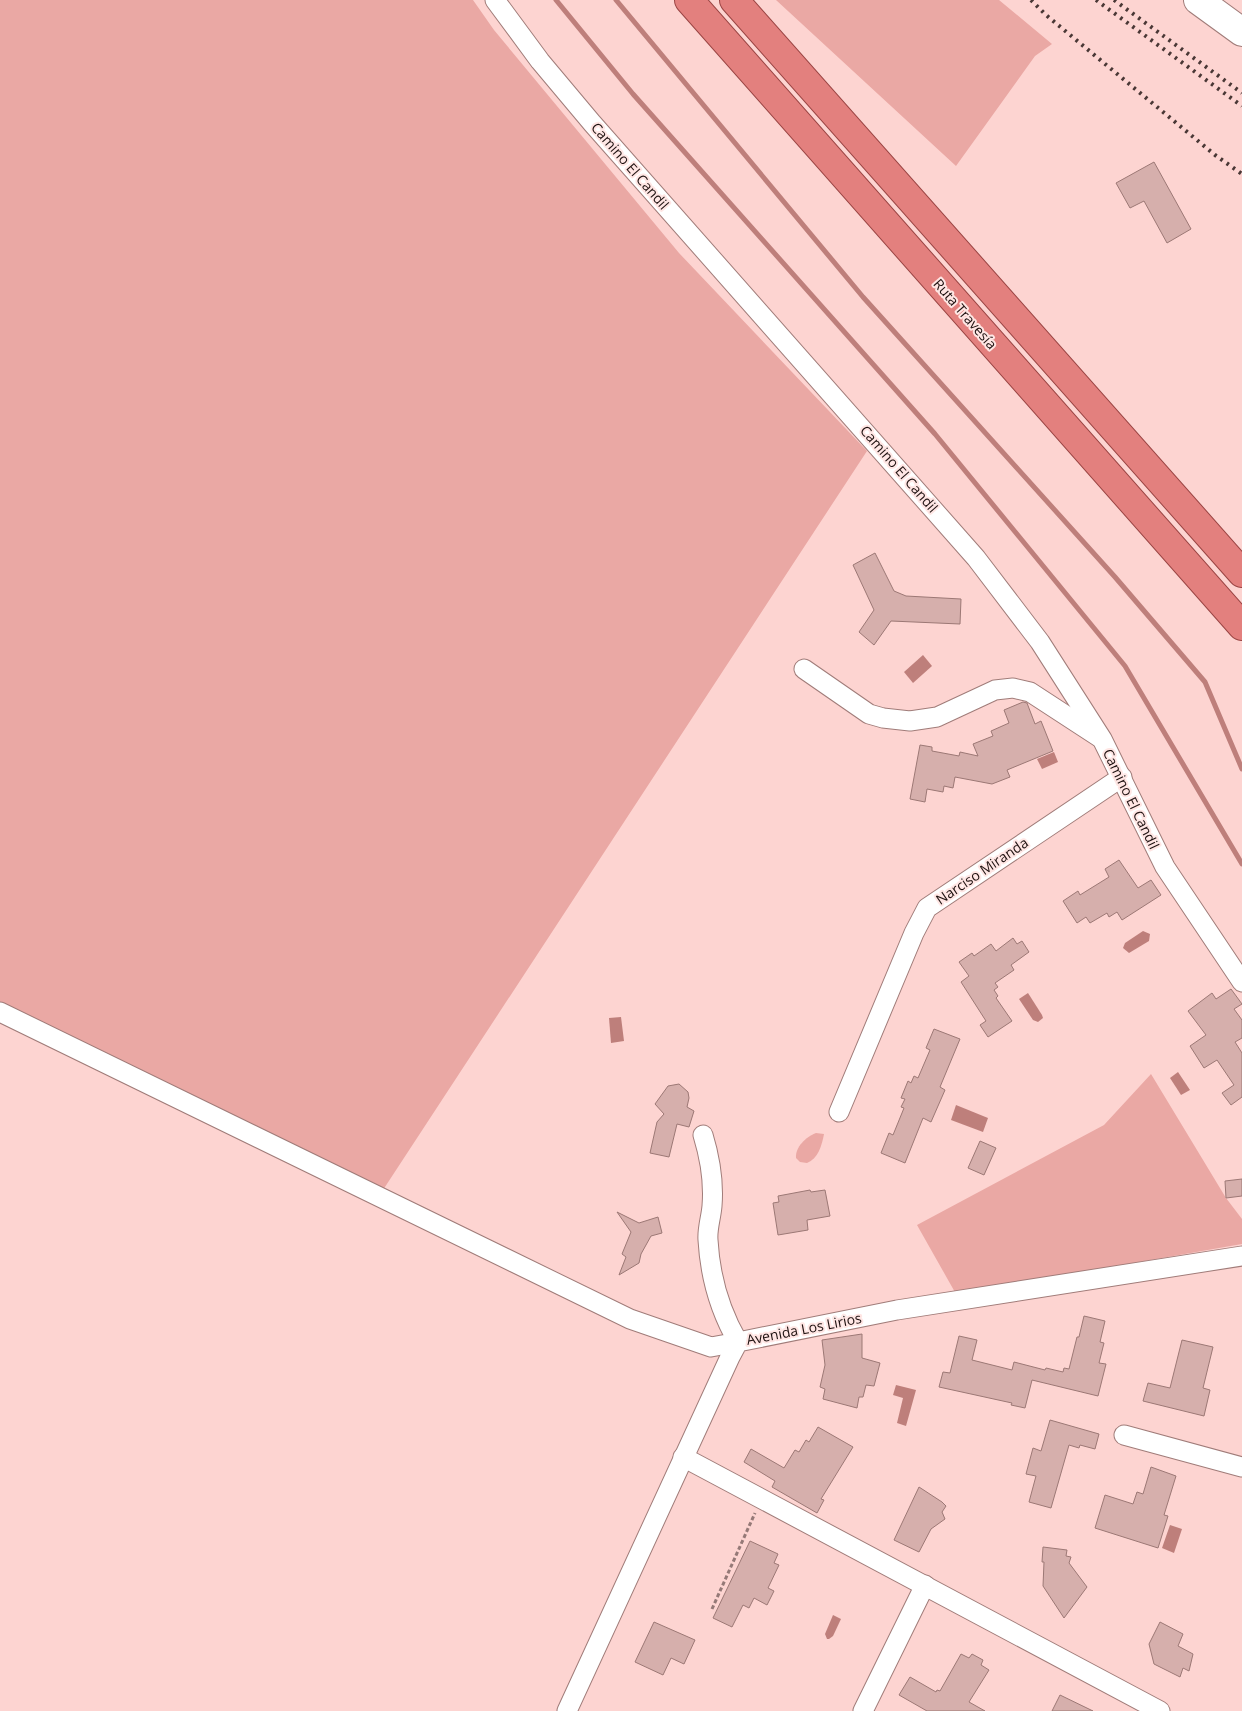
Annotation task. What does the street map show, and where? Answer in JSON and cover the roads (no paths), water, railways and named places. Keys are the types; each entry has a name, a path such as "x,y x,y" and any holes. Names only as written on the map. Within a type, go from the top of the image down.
{"highway":[{"name":"Ruta Travesía","path":"689,0 1242,626"},
{"path":"734,0 1242,573"}],"main road":[{"path":"1198,0 1242,32"}],"street":[{"name":"Camino El Candil","path":"495,0 540,61 592,123 976,558 1040,642 1102,739 1165,867 1242,982"},
{"path":"804,669 869,714 882,718 910,721 930,719 949,713 995,690 1013,688 1030,692 1102,739"},
{"name":"Narciso Miranda","path":"839,1112 914,933 927,908 1122,777"},
{"path":"0,1012 630,1319 711,1346 738,1342 724,1316 710,1262 708,1240 712,1207 712,1178 710,1159 703,1135"},
{"name":"Avenida Los Lirios","path":"567,1711 683,1457 738,1342 896,1310 1242,1256"},
{"path":"1124,1435 1242,1467"},
{"path":"683,1457 1160,1711"},
{"path":"863,1711 925,1585"}],"waterway":[{"path":"556,0 633,94 935,434 1125,666 1242,864"},
{"path":"616,0 863,297 1115,577 1205,682 1242,769"}],"railway":[{"path":"1031,0 1046,15 1215,155 1242,174"},
{"path":"1096,0 1242,106"},
{"path":"1114,0 1242,93"}]}
